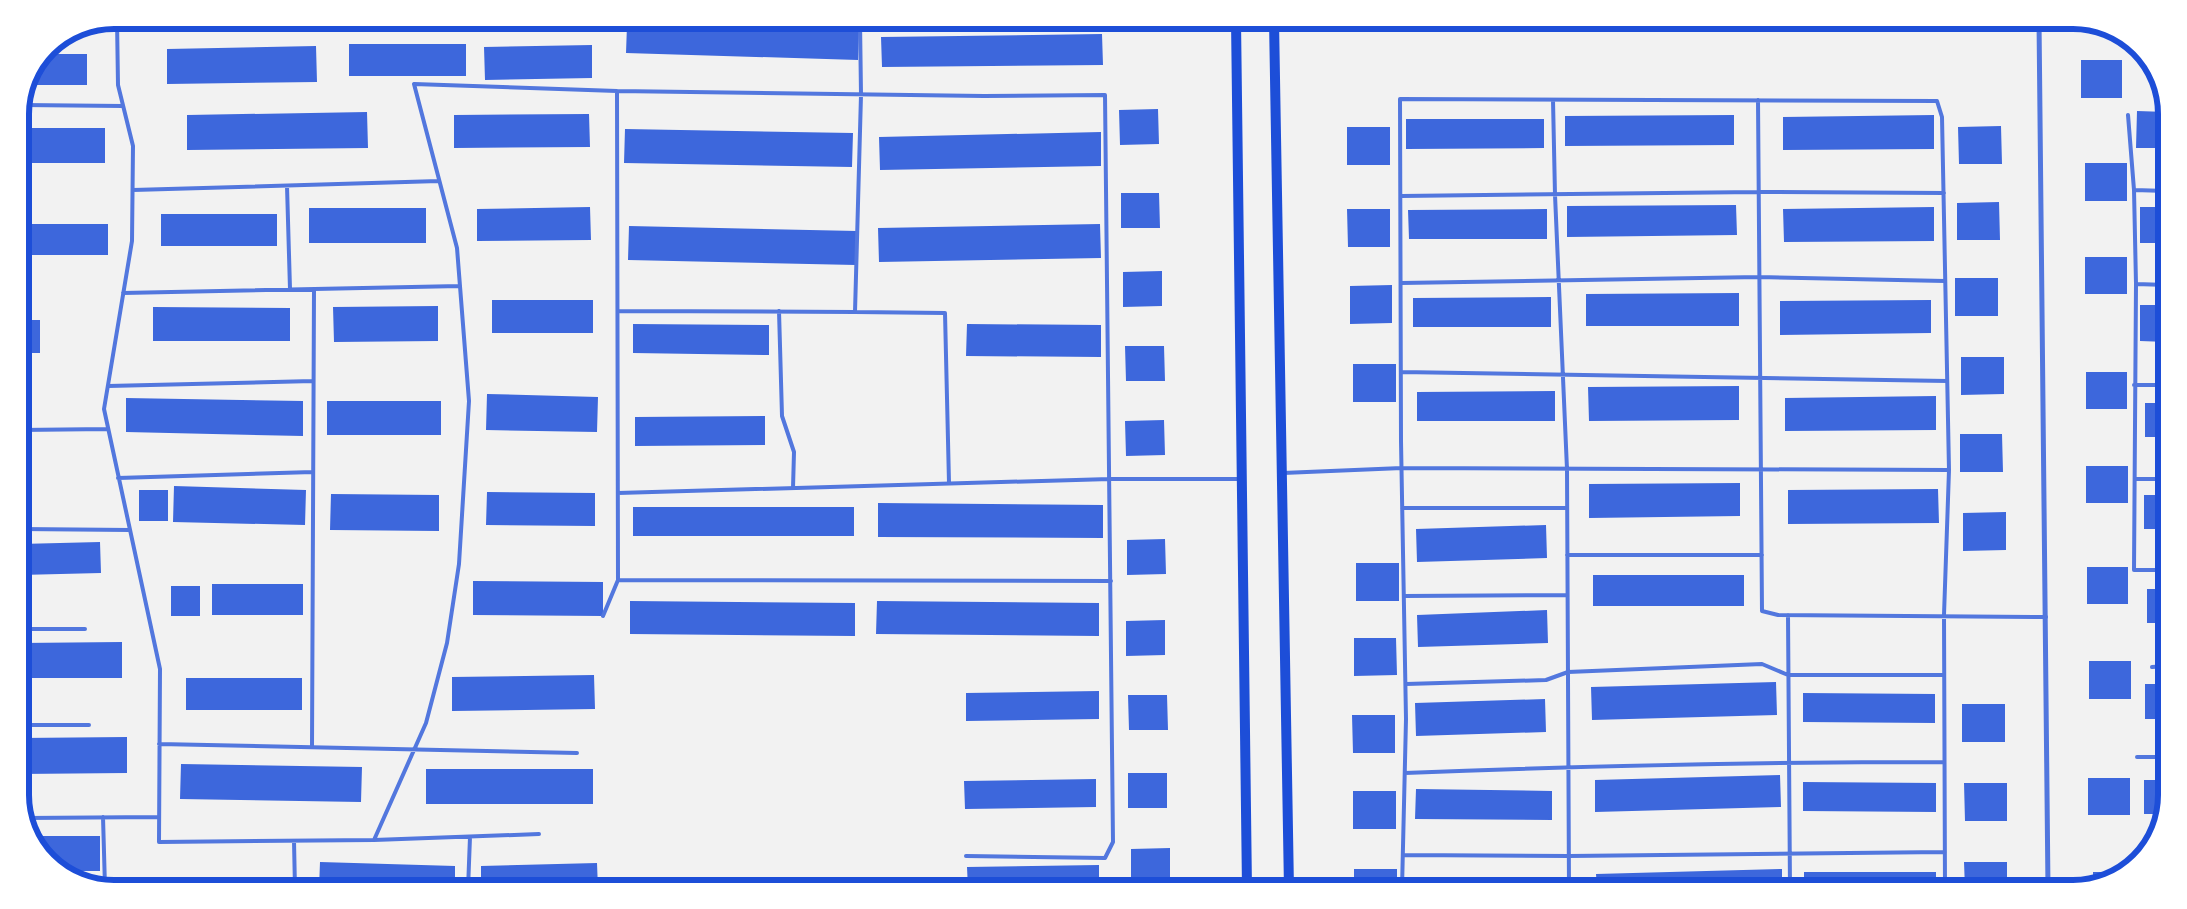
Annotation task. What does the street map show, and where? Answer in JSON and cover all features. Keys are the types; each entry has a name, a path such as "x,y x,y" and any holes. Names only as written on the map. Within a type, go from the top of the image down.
{"main road":[{"path":"1236,29 1246,880"},
{"path":"1274,29 1289,880"}],"street":[{"path":"2039,29 2048,880"}],"lane":[{"path":"117,29 118,85 133,146 132,242 104,409 160,669 158,842 374,840 539,834"},
{"path":"855,312 861,95 860,29"},
{"path":"374,840 426,723 447,642 459,564 468,401 457,248 414,84 617,91 861,95 1104,95 1113,842 1104,858 966,856"},
{"path":"603,616 618,580 617,91"},
{"path":"1402,880 1406,684 1402,508 1400,99 1937,101 1942,117 1949,470 1944,615 1945,880"},
{"path":"1553,100 1558,280 1567,469 1569,880"},
{"path":"1758,100 1762,611 1788,615 2046,617"},
{"path":"30,105 123,106"},
{"path":"2128,115 2134,190 2136,284 2134,570 2158,570"},
{"path":"133,190 439,181"},
{"path":"287,186 290,290"},
{"path":"2134,190 2158,191"},
{"path":"1401,196 1758,192 1944,194"},
{"path":"1401,282 1759,277 1946,281"},
{"path":"2136,284 2158,285"},
{"path":"123,293 460,286"},
{"path":"312,747 314,289"},
{"path":"618,311 945,314 949,484"},
{"path":"779,312 782,416 794,452 793,488"},
{"path":"1401,372 1760,379 1947,380"},
{"path":"108,386 313,381"},
{"path":"2134,385 2158,385"},
{"path":"29,430 108,429"},
{"path":"1283,473 1402,468 1949,470"},
{"path":"118,478 313,472"},
{"path":"618,493 1110,479 1242,479"},
{"path":"2136,479 2158,479"},
{"path":"1402,508 1567,508"},
{"path":"29,529 130,530"},
{"path":"1567,555 1762,555"},
{"path":"618,580 1111,581"},
{"path":"1404,596 1568,594"},
{"path":"1788,615 1789,880"},
{"path":"29,629 85,629"},
{"path":"1406,684 1546,680 1568,672 1762,664 1788,675 1944,675"},
{"path":"2152,667 2158,667"},
{"path":"29,726 89,725"},
{"path":"159,744 577,753"},
{"path":"2137,757 2158,757"},
{"path":"1405,773 1569,766 1788,762 1944,762"},
{"path":"32,818 158,816"},
{"path":"102,817 105,879"},
{"path":"468,880 470,837"},
{"path":"294,841 295,880"},
{"path":"1403,855 1569,856 1945,852"}],"building":[{"path":"627,29 760,29 859,32 858,60 626,53"},
{"path":"1102,34 1103,65 882,67 881,37"},
{"path":"349,44 466,44 466,76 349,76"},
{"path":"592,45 592,78 485,80 484,47"},
{"path":"316,46 317,82 167,84 167,49"},
{"path":"54,54 87,54 87,85 34,85 43,67"},
{"path":"2081,60 2122,60 2122,98 2081,98"},
{"path":"1158,109 1159,144 1120,145 1119,110"},
{"path":"2137,111 2158,112 2158,148 2136,148"},
{"path":"367,112 368,148 187,150 187,115"},
{"path":"589,114 590,147 454,148 454,115"},
{"path":"1734,115 1734,145 1565,146 1565,116"},
{"path":"1934,115 1934,149 1783,150 1783,117"},
{"path":"1406,119 1544,119 1544,148 1406,149"},
{"path":"2001,126 2002,164 1959,164 1958,127"},
{"path":"1347,127 1390,127 1390,165 1347,165"},
{"path":"29,128 105,128 105,163 29,163"},
{"path":"625,129 853,133 852,167 624,163"},
{"path":"1101,132 1101,166 880,170 879,137"},
{"path":"2085,163 2127,163 2127,201 2085,201"},
{"path":"1121,193 1159,193 1160,228 1121,228"},
{"path":"1999,202 2000,240 1957,240 1957,203"},
{"path":"1736,205 1737,235 1567,237 1567,206"},
{"path":"590,207 591,240 477,241 477,209"},
{"path":"1934,207 1934,241 1784,242 1783,209"},
{"path":"2140,207 2158,207 2158,243 2140,243"},
{"path":"309,208 426,208 426,243 309,243"},
{"path":"1347,209 1390,209 1390,247 1348,247"},
{"path":"1547,209 1547,239 1409,239 1408,210"},
{"path":"161,214 277,214 277,246 161,246"},
{"path":"29,224 108,224 108,255 29,255"},
{"path":"1100,224 1101,258 879,262 878,228"},
{"path":"629,226 857,231 856,265 628,260"},
{"path":"2085,257 2127,257 2127,294 2085,294"},
{"path":"1162,271 1162,306 1123,307 1123,272"},
{"path":"1955,278 1998,278 1998,316 1955,316"},
{"path":"1392,285 1392,323 1350,324 1350,286"},
{"path":"1739,293 1739,326 1586,326 1586,294"},
{"path":"1551,297 1551,327 1413,327 1413,298"},
{"path":"492,300 593,300 593,333 492,333"},
{"path":"1931,300 1931,333 1780,335 1780,301"},
{"path":"2140,305 2158,305 2158,342 2140,341"},
{"path":"438,306 438,341 334,342 333,307"},
{"path":"153,307 290,308 290,341 153,341"},
{"path":"29,320 40,320 40,353 29,353"},
{"path":"633,324 769,325 769,355 633,353"},
{"path":"967,324 1101,325 1101,357 966,356"},
{"path":"1125,346 1164,346 1165,381 1126,381"},
{"path":"1961,357 2004,357 2004,394 1961,395"},
{"path":"1353,364 1396,364 1396,402 1353,402"},
{"path":"2086,372 2127,372 2127,409 2086,409"},
{"path":"1739,386 1739,420 1589,421 1588,387"},
{"path":"1555,391 1555,421 1417,421 1417,392"},
{"path":"487,394 598,397 597,432 486,430"},
{"path":"1936,396 1936,430 1785,431 1785,398"},
{"path":"126,398 303,401 303,436 126,432"},
{"path":"327,401 441,401 441,435 327,435"},
{"path":"2145,403 2158,403 2158,437 2145,437"},
{"path":"765,416 765,445 635,446 635,417"},
{"path":"1164,420 1165,455 1126,456 1125,421"},
{"path":"1960,434 2002,434 2003,472 1960,472"},
{"path":"2086,466 2128,466 2128,503 2086,503"},
{"path":"1740,483 1740,516 1589,518 1589,484"},
{"path":"174,486 306,490 305,525 173,522"},
{"path":"1938,489 1939,523 1788,524 1788,490"},
{"path":"139,490 168,490 168,521 139,521"},
{"path":"487,492 595,493 595,526 486,525"},
{"path":"331,494 439,495 439,531 330,530"},
{"path":"2144,495 2158,495 2158,529 2144,529"},
{"path":"878,503 1103,505 1103,538 878,537"},
{"path":"633,507 854,507 854,536 633,536"},
{"path":"2006,512 2006,550 1963,551 1963,513"},
{"path":"1546,525 1547,558 1417,562 1416,529"},
{"path":"1165,539 1166,574 1127,575 1127,540"},
{"path":"100,542 101,573 29,575 29,544"},
{"path":"1356,563 1399,563 1399,601 1356,601"},
{"path":"2087,567 2128,567 2128,604 2087,604"},
{"path":"1593,575 1744,575 1744,606 1593,606"},
{"path":"473,581 603,582 603,616 473,615"},
{"path":"212,584 303,584 303,615 212,615"},
{"path":"171,586 200,586 200,616 171,616"},
{"path":"2147,589 2158,589 2158,623 2147,623"},
{"path":"630,601 855,603 855,636 630,634"},
{"path":"877,601 1099,603 1099,636 876,634"},
{"path":"1547,610 1548,643 1418,647 1417,615"},
{"path":"1165,620 1165,655 1126,656 1126,621"},
{"path":"1354,638 1396,638 1397,675 1354,676"},
{"path":"122,642 122,678 29,678 29,643"},
{"path":"2089,661 2131,661 2131,699 2089,699"},
{"path":"594,675 595,709 452,711 452,677"},
{"path":"186,678 302,678 302,710 186,710"},
{"path":"1776,682 1777,715 1592,720 1591,687"},
{"path":"2145,684 2158,684 2158,719 2145,719"},
{"path":"1099,691 1099,719 966,721 966,693"},
{"path":"1803,693 1935,694 1935,723 1803,722"},
{"path":"1128,695 1167,695 1168,730 1129,730"},
{"path":"1545,699 1546,732 1416,736 1415,703"},
{"path":"1962,704 2005,704 2005,742 1962,742"},
{"path":"1352,715 1395,715 1395,753 1353,753"},
{"path":"127,737 127,773 29,774 29,738"},
{"path":"181,764 362,767 361,802 180,799"},
{"path":"426,769 593,769 593,804 426,804"},
{"path":"1128,773 1167,773 1167,808 1128,808"},
{"path":"1780,775 1781,807 1595,812 1595,780"},
{"path":"2088,778 2130,778 2130,815 2088,815"},
{"path":"1096,779 1096,807 965,809 964,781"},
{"path":"2144,780 2158,780 2156,814 2144,814"},
{"path":"1803,782 1936,783 1936,812 1803,811"},
{"path":"1964,783 2007,783 2007,821 1965,821"},
{"path":"1416,789 1552,791 1552,820 1415,819"},
{"path":"1353,791 1396,791 1396,829 1353,829"},
{"path":"40,836 100,836 100,871 76,871 67,866 50,851"},
{"path":"1170,848 1170,880 1131,880 1131,849"},
{"path":"320,862 455,866 455,880 319,880"},
{"path":"1964,862 2007,862 2007,880 1965,880"},
{"path":"597,863 598,880 481,880 481,866"},
{"path":"1099,865 1099,880 968,880 967,867"},
{"path":"1354,869 1397,869 1397,880 1354,880"},
{"path":"1782,869 1782,880 1596,880 1596,874"},
{"path":"1804,872 1936,872 1936,880 1804,880"},
{"path":"2093,872 2109,872 2100,876 2093,878"},
{"path":"1414,878 1550,880 1414,880"}]}
